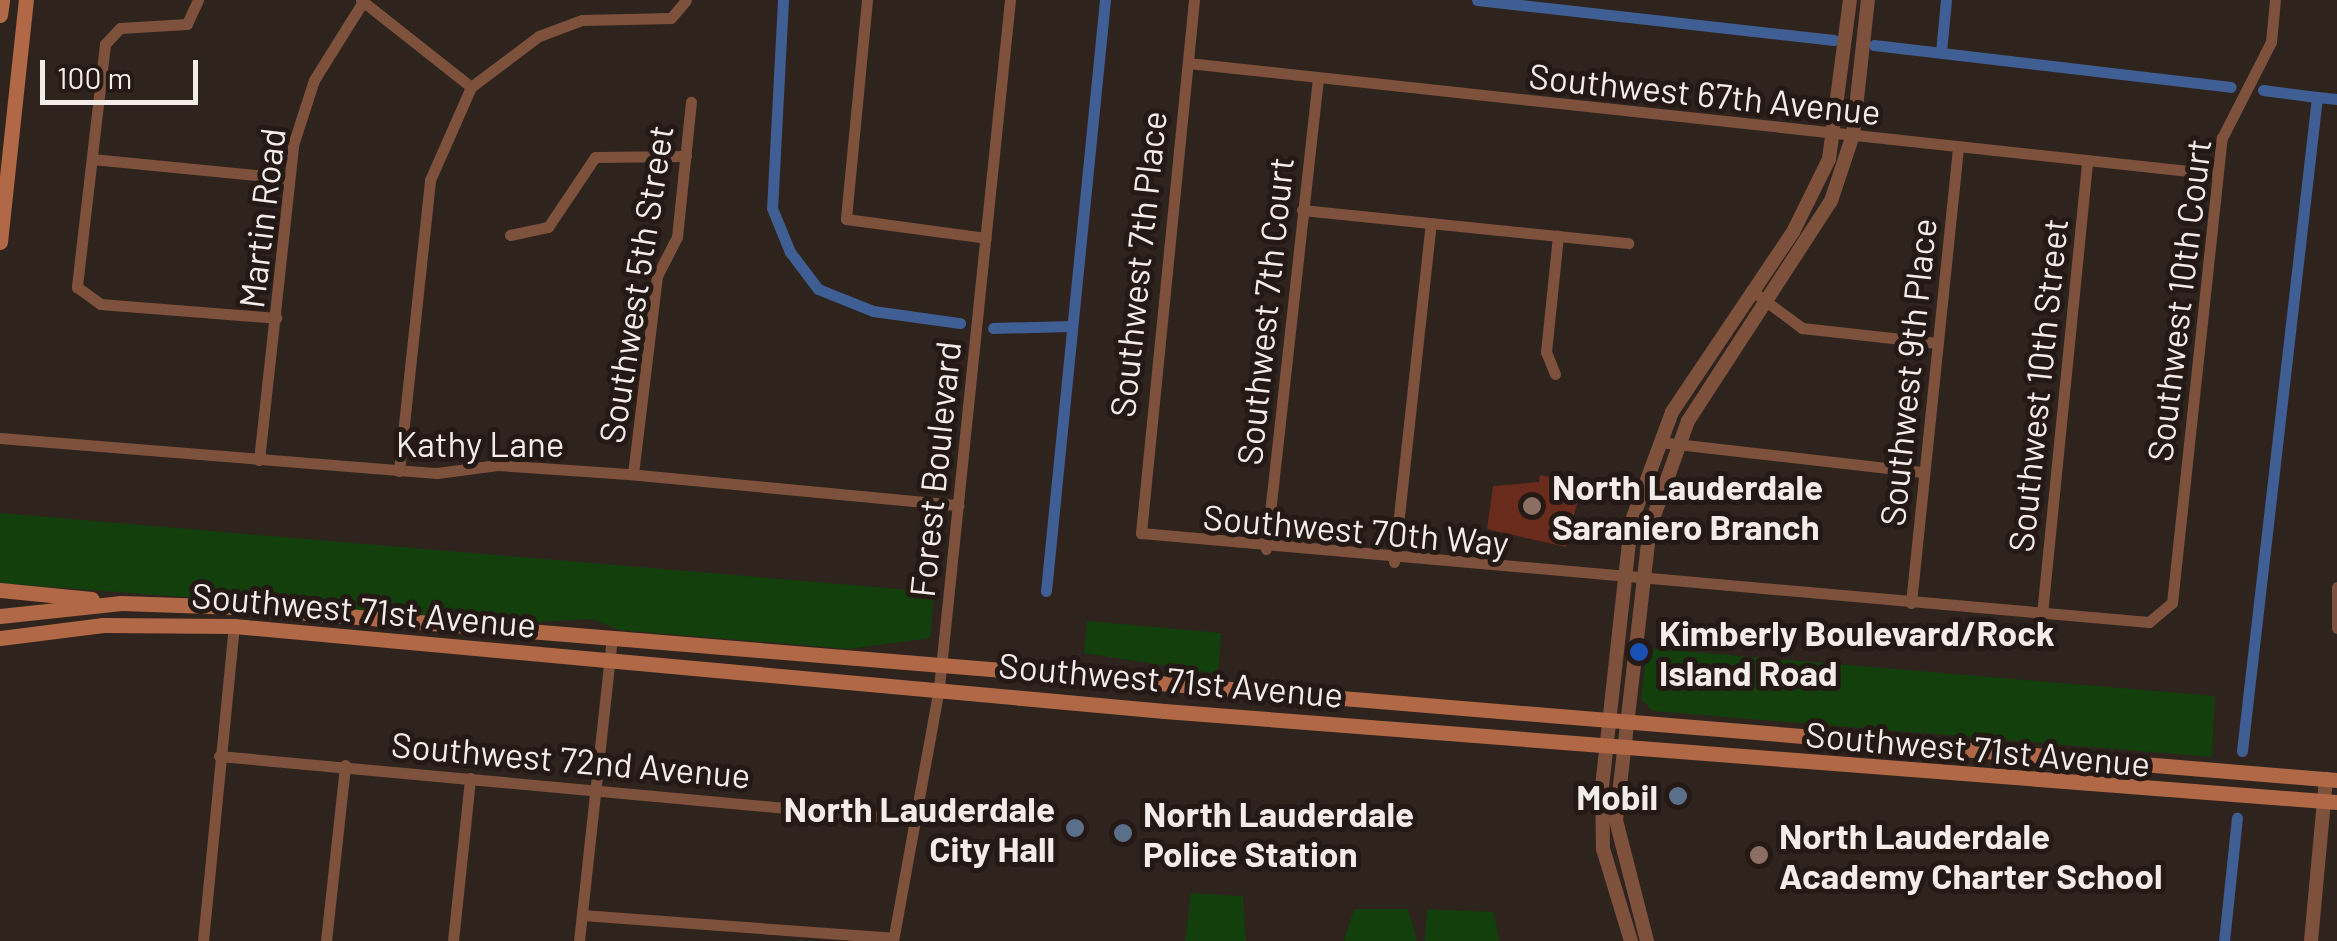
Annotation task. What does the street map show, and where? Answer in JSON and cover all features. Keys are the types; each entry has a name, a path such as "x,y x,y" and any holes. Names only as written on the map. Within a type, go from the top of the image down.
{"main road":[{"path":"0,15 2,0"},
{"path":"0,242 6,137 26,0"},
{"path":"0,590 121,603"},
{"name":"Southwest 71st Avenue","path":"0,616 121,603 179,603 1606,726 2332,780"},
{"path":"153,623 179,603"},
{"name":"Southwest 71st Avenue","path":"0,638 153,623 234,626 1604,747 2331,801"}],"street":[{"path":"198,0 186,24 172,30 110,34 77,273 84,298 276,318"},
{"path":"363,0 470,87"},
{"name":"Martin Road","path":"260,460 286,178 314,80 363,0"},
{"path":"867,0 846,220 986,238"},
{"name":"Forest Boulevard","path":"893,940 939,687 1010,0"},
{"name":"Southwest 7th Place","path":"1141,533 1194,0"},
{"path":"1630,941 1603,849 1604,747 1621,580 1659,442 1751,290 1793,232 1834,133 1850,0"},
{"path":"1647,941 1616,844 1638,582 1676,447 1763,301 1831,202 1852,135 1868,0"},
{"name":"Southwest 10th Court","path":"2164,616 2216,174 2231,115 2271,42 2275,0"},
{"path":"398,471 430,180 470,87 539,36 582,20 684,5"},
{"name":"Southwest 67th Avenue","path":"1188,62 1318,80 2216,174"},
{"name":"Southwest 7th Court","path":"1266,548 1318,80"},
{"name":"Southwest 5th Street","path":"633,474 657,276 677,237 691,102"},
{"name":"Southwest 9th Place","path":"1911,603 1958,148"},
{"path":"510,235 548,227 595,157 686,156"},
{"path":"92,159 286,178"},
{"name":"Southwest 10th Street","path":"2042,614 2087,161"},
{"path":"1302,210 1628,243"},
{"path":"1394,562 1431,223"},
{"path":"1555,374 1546,352 1558,236"},
{"path":"1751,290 1763,301 1824,334 1936,344"},
{"name":"Kathy Lane","path":"0,438 398,471 497,465 633,474 959,505"},
{"path":"1659,442 1676,447 1922,472"},
{"name":"Southwest 70th Way","path":"1141,533 1394,562 1638,582 2042,614 2164,616"},
{"path":"2337,588 2337,628"},
{"path":"202,941 234,626"},
{"path":"579,941 612,640"},
{"name":"Southwest 72nd Avenue","path":"219,756 917,820"},
{"path":"326,941 345,766"},
{"path":"453,941 470,778"},
{"path":"2311,941 2332,780"},
{"path":"582,915 893,940"}],"green space":[{"path":"0,513 934,592 930,638 849,649 619,630 592,619 523,623 0,583"},
{"path":"1087,621 1221,633 1218,674 1084,653"},
{"path":"1647,648 2215,696 2212,757 1653,711 1641,699"},
{"path":"1191,893 1243,896 1246,941 1185,941"},
{"path":"1354,909 1408,909 1417,941 1344,941"},
{"path":"1427,909 1494,912 1499,941 1425,941"}],"building":[{"name":"North Lauderdale Saraniero Branch","path":"1540,475 1582,484 1566,547 1487,529 1493,486 1539,482"}],"waterway":[{"path":"783,0 772,208 790,252 818,289 873,311 960,323"},
{"path":"1046,591 1105,0"},
{"path":"1477,0 1834,40"},
{"path":"1941,52 1946,0"},
{"path":"1874,45 2231,87"},
{"path":"2263,90 2317,97"},
{"path":"2242,751 2317,97 2337,99"},
{"path":"993,328 1071,326"},
{"path":"2224,941 2237,818"}],"place":[{"name":"North Lauderdale Saraniero Branch","path":"1532,506"},
{"name":"Kimberly Boulevard/Rock Island Road","path":"1639,652"},
{"name":"Mobil","path":"1678,796"},
{"name":"North Lauderdale City Hall","path":"1075,828"},
{"name":"North Lauderdale Police Station","path":"1123,833"},
{"name":"North Lauderdale Academy Charter School","path":"1759,855"}]}
